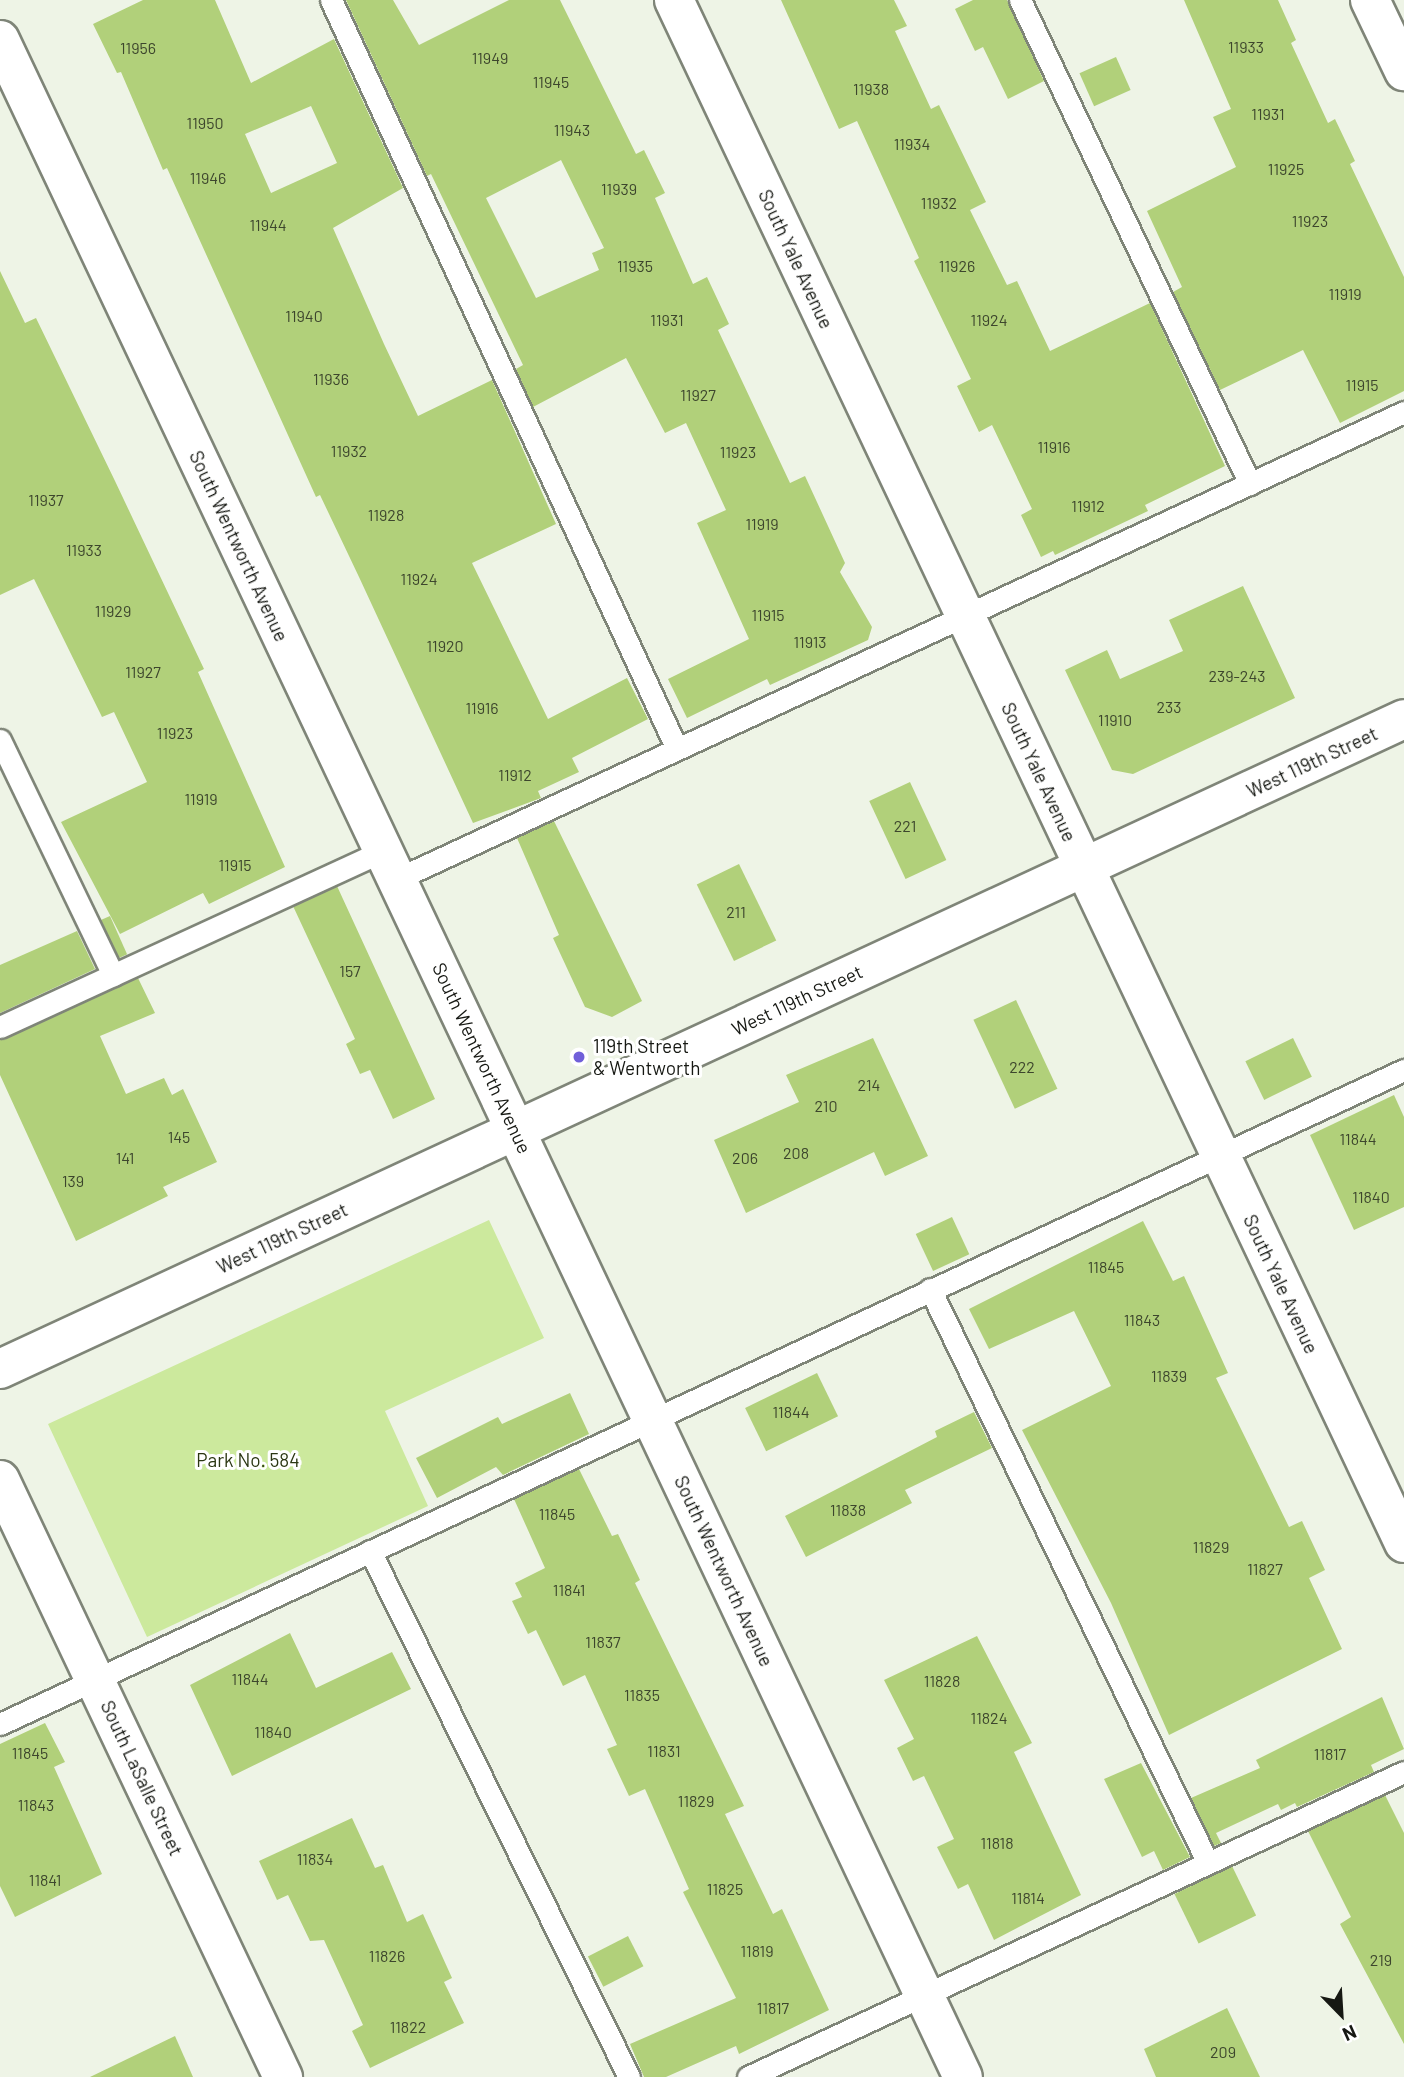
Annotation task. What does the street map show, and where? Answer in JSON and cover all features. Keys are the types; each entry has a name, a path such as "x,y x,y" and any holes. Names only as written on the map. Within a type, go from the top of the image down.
{"street":[{"name":"South Yale Avenue","path":"674,0 1404,1543"},
{"path":"1370,0 1404,71"},
{"name":"South Wentworth Avenue","path":"0,40 963,2077"},
{"name":"West 119th Street","path":"0,1369 1404,719"},
{"name":"South LaSalle Street","path":"0,1480 283,2077"}],"lane":[{"path":"331,0 677,749"},
{"path":"1020,0 1250,484"},
{"path":"0,1027 113,975 677,749 1404,412"},
{"path":"0,740 113,975"},
{"path":"0,1724 1404,1070"},
{"path":"930,1289 1208,1863"},
{"path":"370,1551 629,2077"},
{"path":"748,2077 1404,1772"}],"green space":[{"name":"Park No. 584","path":"489,1220 544,1338 385,1411 428,1506 147,1637 48,1424"}],"building":[{"path":"143,0 215,0 251,83 334,39 403,188 333,228 384,344 418,416 492,380 556,524 472,563 548,719 627,678 648,719 572,758 579,772 538,791 541,798 473,823 320,495 316,497 167,168 163,170 121,72 117,73 93,24","holes":["311,106 337,163 271,193 245,134"]},
{"path":"346,0 393,0 419,45 509,0 560,0 636,154 644,150 665,193 655,198 693,284 707,277 729,324 718,330 790,483 805,476 845,563 840,572 872,627 868,640 770,685 767,679 687,718 668,679 749,639 697,523 726,510 686,423 665,433 626,358 533,407 516,369 523,365 431,174 427,176","holes":["561,160 604,248 592,253 599,270 536,298 486,198"]},
{"path":"781,0 894,0 907,26 895,31 931,109 939,105 986,202 970,210 1007,285 1017,281 1050,351 1150,303 1225,466 1145,505 1148,511 1055,555 1053,551 1041,557 1021,515 1032,509 992,425 979,432 957,386 971,379 914,261 919,258 857,121 839,129"},
{"path":"973,0 1007,0 1044,81 1008,99 983,47 975,51 955,9"},
{"path":"1184,0 1278,0 1296,40 1291,43 1328,123 1335,119 1355,161 1350,164 1404,277 1404,391 1340,423 1303,350 1220,390 1173,292 1182,287 1147,211 1236,167 1213,117 1231,109"},
{"path":"1116,57 1131,90 1094,106 1079,73"},
{"path":"0,271 25,323 36,318 115,481 204,669 198,672 285,867 209,904 203,893 120,934 61,822 147,782 114,712 102,717 34,579 0,595"},
{"path":"1243,586 1295,698 1133,774 1112,770 1065,670 1107,650 1120,679 1183,651 1169,620"},
{"path":"910,782 946,860 906,879 869,801"},
{"path":"554,821 642,1001 612,1017 585,1007 553,938 559,935 517,838"},
{"path":"739,864 776,940 734,961 697,885"},
{"path":"337,886 435,1099 393,1119 370,1070 360,1074 346,1044 355,1039 293,906"},
{"path":"110,916 127,954 118,958 101,920"},
{"path":"77,931 95,969 0,1013 0,965"},
{"path":"138,978 155,1013 100,1036 126,1094 164,1078 172,1095 183,1089 217,1162 163,1187 168,1196 76,1241 0,1075 0,1040"},
{"path":"1016,1000 1057,1089 1015,1109 973,1020"},
{"path":"873,1038 928,1156 885,1176 874,1152 746,1213 714,1140 799,1102 786,1075"},
{"path":"1293,1038 1312,1077 1264,1100 1245,1061"},
{"path":"1394,1095 1404,1117 1404,1207 1354,1230 1310,1135"},
{"path":"952,1217 969,1254 933,1271 916,1234"},
{"path":"1143,1221 1173,1281 1184,1276 1228,1373 1216,1378 1289,1527 1302,1521 1325,1570 1309,1578 1342,1649 1169,1735 1111,1603 1022,1430 1111,1386 1074,1311 989,1349 969,1309"},
{"path":"817,1373 838,1416 766,1451 745,1408"},
{"path":"570,1393 589,1434 503,1475 496,1467 437,1498 416,1458 498,1417 502,1424"},
{"path":"974,1412 992,1448 905,1490 912,1503 806,1557 785,1516 937,1437 935,1431"},
{"path":"579,1469 612,1536 618,1534 640,1580 635,1583 744,1806 725,1814 773,1914 782,1909 829,2010 739,2054 736,2046 666,2077 644,2077 630,2044 736,1998 683,1892 689,1889 645,1789 629,1796 607,1749 617,1745 585,1675 563,1686 536,1630 528,1634 512,1601 522,1597 515,1583 545,1568 514,1499"},
{"path":"290,1633 316,1688 392,1652 411,1689 232,1776 190,1685"},
{"path":"977,1636 1032,1743 1014,1752 1081,1895 994,1940 968,1884 958,1889 937,1847 954,1839 924,1776 913,1781 897,1748 914,1739 884,1680"},
{"path":"1382,1697 1404,1749 1371,1765 1374,1772 1297,1807 1295,1803 1281,1810 1278,1804 1216,1833 1221,1843 1214,1846 1191,1798 1260,1768 1256,1760"},
{"path":"45,1723 65,1762 54,1767 102,1874 15,1917 0,1886 0,1744"},
{"path":"1141,1763 1190,1857 1163,1870 1154,1851 1142,1857 1104,1779"},
{"path":"1385,1795 1404,1833 1404,2044 1340,1924 1351,1917 1308,1831"},
{"path":"352,1818 375,1868 383,1865 407,1922 423,1914 452,1978 444,1982 464,2023 370,2068 352,2031 363,2025 324,1940 310,1941 288,1895 277,1900 259,1861"},
{"path":"1232,1866 1256,1915 1199,1943 1174,1894"},
{"path":"628,1936 643,1966 603,1987 588,1956"},
{"path":"1227,2008 1260,2077 1156,2077 1144,2049"},
{"path":"175,2036 193,2077 90,2077"}],"place":[{"name":"119th Street & Wentworth","path":"579,1057"}]}
